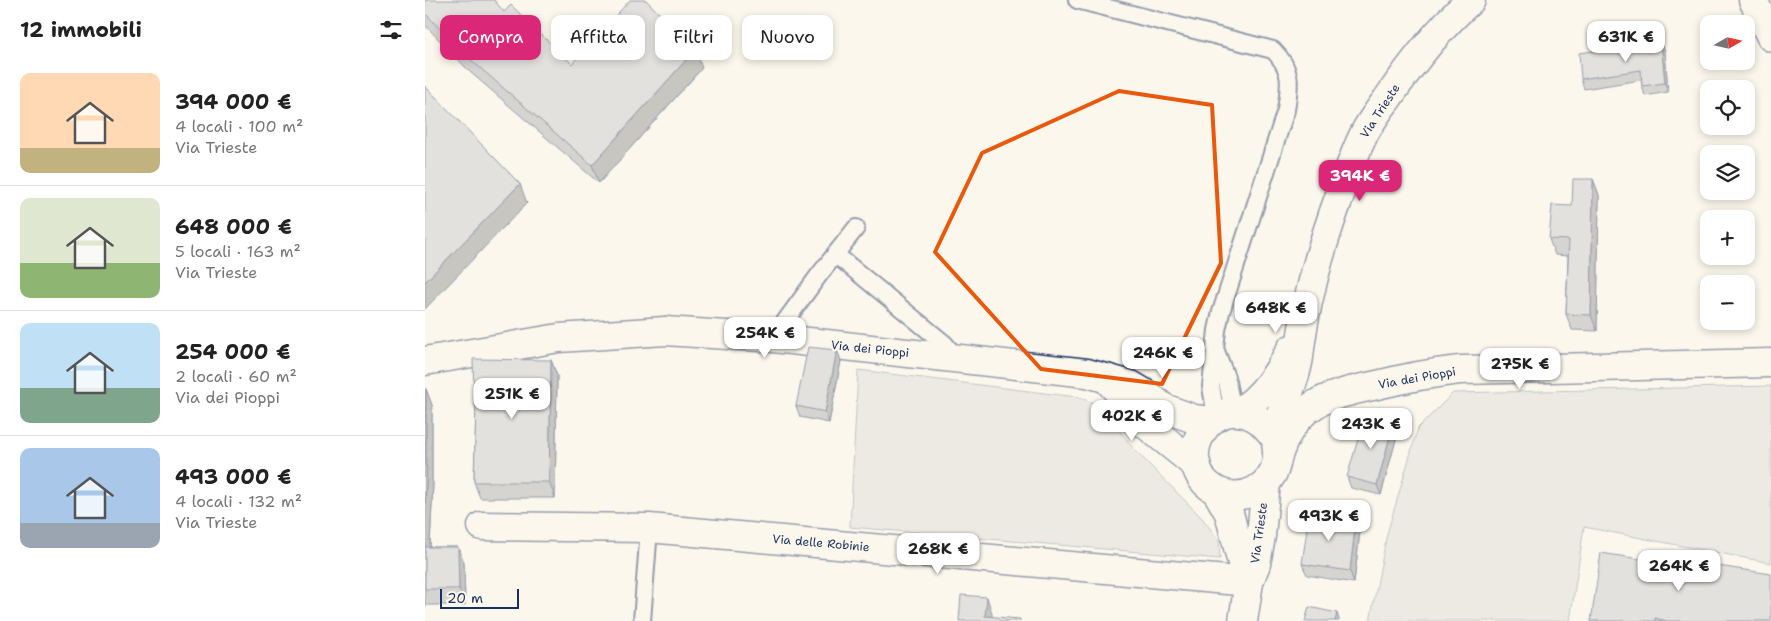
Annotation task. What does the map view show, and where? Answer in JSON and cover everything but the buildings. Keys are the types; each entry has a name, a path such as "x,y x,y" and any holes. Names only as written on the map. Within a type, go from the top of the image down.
{"street":[{"name":"Via Trieste","path":"1243,621 1249,582 1256,564 1261,536 1278,423 1290,392 1293,359 1302,330 1320,252 1363,135 1408,68 1471,0"},
{"path":"1753,0 1771,37"},
{"name":"Via dei Pioppi","path":"425,361 559,338 655,331 773,338 1087,373 1131,385 1148,395 1164,408 1194,419 1225,415"},
{"name":"Via Trieste","path":"1272,460 1255,491 1243,495 1230,496 1217,492 1199,474 1195,461 1195,448 1199,435 1269,386 1293,359"},
{"name":"Via dei Pioppi","path":"1272,460 1295,422 1322,400 1352,390 1426,374 1460,370 1771,362"},
{"path":"1107,378 1123,396 1134,415 1197,466"},
{"path":"1225,415 1259,420 1272,460"},
{"name":"Via Trieste","path":"1217,492 1229,513 1249,582"},
{"name":"Via delle Robinie","path":"482,526 649,528 1249,582"}],"lane":[{"path":"1077,0 1273,50 1284,62 1287,69 1289,88 1286,110 1221,312 1215,349 1226,377 1225,415"},
{"path":"773,338 856,228"},
{"path":"835,254 945,344 957,359"},
{"path":"643,621 649,528"}],"highlighted area":[{"path":"1119,91 1212,105 1221,263 1162,384 1041,369 935,252 982,153"}],"shaded area":[{"path":"858,370 1077,397 1094,403 1102,409 1134,449 1202,518 1219,540 1220,559 850,527"},
{"path":"1771,386 1771,563 1584,527 1570,621 1370,621 1387,534 1418,428 1453,393"}]}
